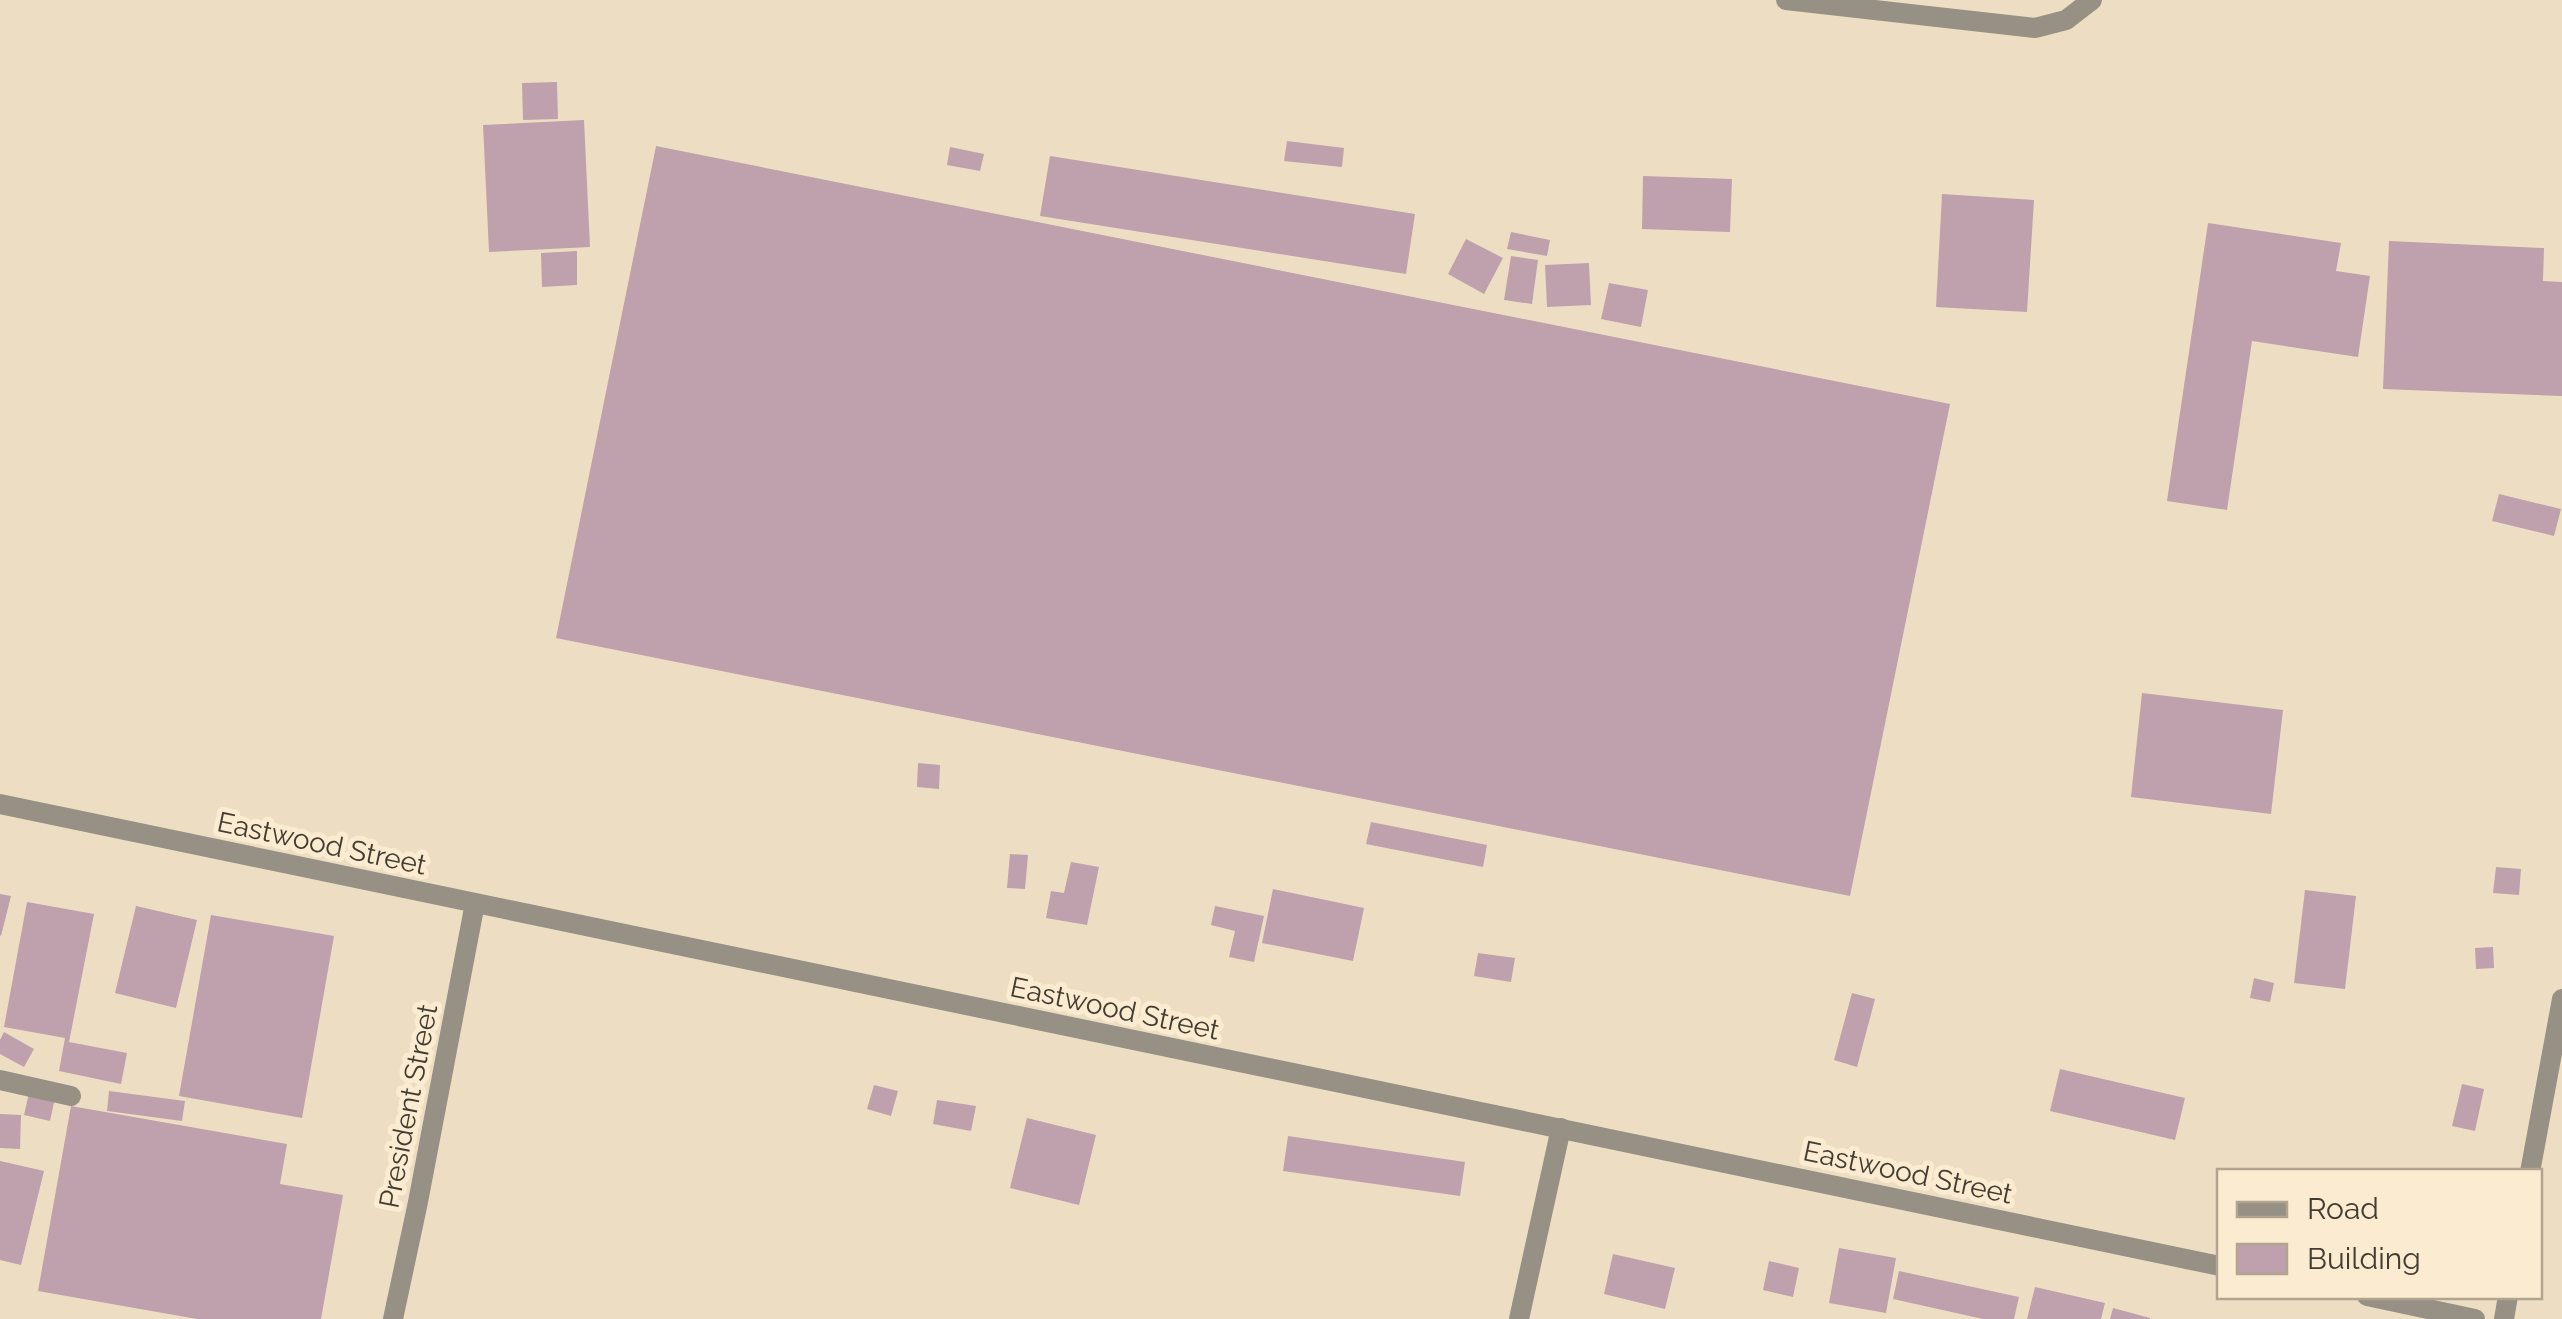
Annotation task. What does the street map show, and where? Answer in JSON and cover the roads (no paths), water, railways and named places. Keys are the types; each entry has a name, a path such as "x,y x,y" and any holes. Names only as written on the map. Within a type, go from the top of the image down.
{"street":[{"path":"1786,0 2035,28 2066,20 2092,0"},
{"name":"Eastwood Street","path":"0,804 2217,1265"},
{"name":"President Street","path":"393,1319 476,903"},
{"path":"2531,1169 2562,999"},
{"path":"0,1080 71,1096"},
{"path":"1519,1319 1561,1128"},
{"path":"2381,1299 2475,1319"}]}
